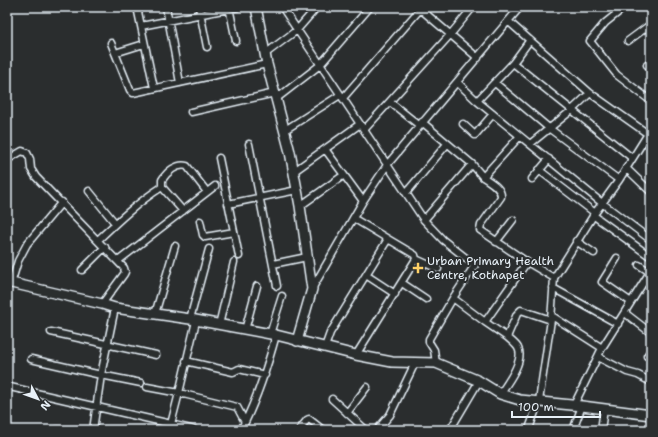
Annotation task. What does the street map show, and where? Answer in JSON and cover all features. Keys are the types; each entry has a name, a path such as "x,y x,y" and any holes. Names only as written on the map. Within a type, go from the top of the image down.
{"street":[{"path":"138,7 144,44 154,88"},
{"path":"166,7 180,83"},
{"path":"199,7 207,47"},
{"path":"141,26 238,7"},
{"path":"256,7 266,59 285,130 297,190 312,289"},
{"path":"282,7 424,220 443,240 475,265 453,298 429,339 429,342 434,350 436,363"},
{"path":"111,43 131,92 154,88 180,83 266,59 297,30 318,7"},
{"path":"191,112 276,96 320,65 370,7"},
{"path":"293,172 325,149 362,127 390,102 473,7"},
{"path":"296,341 312,289 363,201 387,165 520,7"},
{"path":"625,7 605,24 590,40 617,75 651,101"},
{"path":"229,8 236,41"},
{"path":"285,130 341,97 420,8 478,58"},
{"path":"508,21 590,93 649,132 619,180 576,241 554,278 552,318 539,401 528,430"},
{"path":"628,41 651,24"},
{"path":"478,101 530,40"},
{"path":"115,53 144,44"},
{"path":"512,62 632,158"},
{"path":"458,82 493,114 602,203 651,240"},
{"path":"494,83 550,129 619,180"},
{"path":"530,144 550,129 590,93"},
{"path":"390,102 447,144 472,164 483,177 499,189 502,194 501,197 480,228 482,232 554,278"},
{"path":"463,124 475,135 493,114"},
{"path":"483,177 520,136"},
{"path":"249,144 277,286"},
{"path":"406,193 447,144"},
{"path":"325,149 363,201"},
{"path":"7,160 22,151 27,153 30,159 31,169 36,177 62,202 124,268 125,272 102,304"},
{"path":"219,158 239,256"},
{"path":"532,179 549,159"},
{"path":"424,220 472,164"},
{"path":"183,211 162,187 162,180 164,177 177,166 187,166 207,192"},
{"path":"626,168 650,190"},
{"path":"539,170 651,257"},
{"path":"300,206 344,175"},
{"path":"118,261 215,186"},
{"path":"98,240 115,223 148,196 162,187"},
{"path":"228,204 297,190"},
{"path":"89,191 115,223"},
{"path":"62,202 27,244 9,283 115,308 193,320 273,335 392,362 436,363 479,381 500,394 520,400 578,405 651,415"},
{"path":"354,218 415,255 416,259 438,269"},
{"path":"496,242 513,220"},
{"path":"200,221 203,235 205,237 234,232"},
{"path":"325,347 330,333 388,239"},
{"path":"576,241 594,253"},
{"path":"155,314 175,246"},
{"path":"82,270 104,247"},
{"path":"170,427 179,393 209,249"},
{"path":"273,264 307,257"},
{"path":"617,258 602,282 631,302"},
{"path":"356,355 396,294 416,259"},
{"path":"219,325 234,262"},
{"path":"485,322 527,262"},
{"path":"573,430 578,405 602,348 651,273 639,265"},
{"path":"366,275 396,294"},
{"path":"402,283 426,299"},
{"path":"245,330 257,286"},
{"path":"553,288 618,324"},
{"path":"241,430 252,409 264,375 282,296"},
{"path":"453,298 507,337 518,348 520,354 516,368 500,394"},
{"path":"93,430 101,376 115,308"},
{"path":"507,337 521,310 552,318 602,348"},
{"path":"625,313 651,333"},
{"path":"51,332 156,355"},
{"path":"647,356 651,350"},
{"path":"598,357 651,382"},
{"path":"31,359 237,407 245,422"},
{"path":"186,361 233,372 239,369 264,375"},
{"path":"377,430 390,415 416,363"},
{"path":"450,430 479,381"},
{"path":"10,387 96,407 170,427 195,430"},
{"path":"347,413 367,387"},
{"path":"332,399 366,430"},
{"path":"600,430 604,409"},
{"path":"299,430 309,419 323,430"}],"place":[{"name":"Urban Primary Health Centre, Kothapet","path":"418,268"}]}
